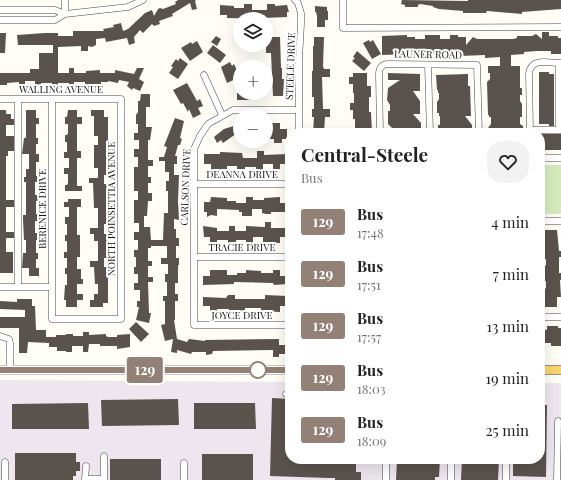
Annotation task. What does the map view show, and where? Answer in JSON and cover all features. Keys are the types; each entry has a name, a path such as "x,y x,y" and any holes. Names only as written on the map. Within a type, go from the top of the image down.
{"main road":[{"path":"0,370 285,370"},
{"path":"545,370 561,370"}],"street":[{"path":"65,0 65,14"},
{"path":"0,20 55,20 65,14 128,7 143,0"},
{"name":"STEELE DRIVE","path":"295,0 298,3 301,13 299,128"},
{"path":"342,0 343,28 561,27"},
{"path":"0,10 55,10 65,14"},
{"path":"530,128 529,73 531,65 535,62 560,63 560,130 545,130"},
{"name":"LAUNER ROAD","path":"380,128 379,74 381,68 385,64 477,65 479,128"},
{"path":"428,65 430,128"},
{"path":"204,75 222,115"},
{"name":"WALLING AVENUE","path":"0,99 121,99"},
{"path":"18,99 18,287"},
{"name":"BERENICE DRIVE","path":"52,99 52,319"},
{"name":"NORTH POINSETTIA AVENUE","path":"52,319 121,319 121,99"},
{"name":"CARLSON DRIVE","path":"194,325 194,149 200,136 208,124 233,110 299,110"},
{"path":"545,158 561,158"},
{"name":"DEANNA DRIVE","path":"194,184 285,184"},
{"path":"545,221 561,221"},
{"name":"TRACIE DRIVE","path":"194,257 285,257"},
{"path":"0,287 52,287"},
{"path":"545,316 561,316"},
{"name":"JOYCE DRIVE","path":"194,325 285,325"},
{"path":"0,336 9,339 10,370"},
{"path":"557,480 558,421"},
{"path":"86,466 86,480 104,480 104,456"},
{"path":"5,462 5,480"},
{"path":"184,463 184,480"},
{"path":"386,464 386,480"},
{"path":"451,480 452,464"},
{"path":"506,464 506,480"}],"shaded area":[{"path":"0,380 285,382 285,464 545,464 545,383 561,383 561,480 0,480"}],"green space":[{"path":"545,165 561,165 561,214 545,214"}],"building":[{"path":"178,0 196,0 197,9 192,10 190,3 172,14 173,16 159,21 160,24 154,26 152,24 143,33 140,30 134,37 135,43 129,45 127,38 106,42 105,38 96,39 96,45 92,47 88,46 88,51 81,51 81,46 58,47 58,73 69,73 69,68 74,68 74,73 86,73 86,71 100,70 100,73 115,73 115,70 134,74 137,68 144,68 139,79 144,82 140,91 133,88 132,90 127,86 129,82 119,80 118,83 108,81 101,82 101,85 85,85 85,82 74,82 74,85 69,85 69,83 58,83 58,85 52,85 52,83 41,83 41,86 35,86 35,81 25,81 25,85 19,85 19,82 0,85 0,73 30,73 30,69 39,69 39,53 53,53 53,45 18,45 17,35 58,33 58,36 73,36 73,31 104,31 103,29 114,27 113,25 121,23 123,31 128,29 145,13 152,10 154,16 158,9 163,9 176,4 175,2"},
{"path":"402,0 561,0 561,9 522,12 522,14 487,11 486,13 463,13 463,11 439,9 433,6 420,4 418,7 405,7 405,5 401,4"},
{"path":"244,4 252,4 252,10 267,10 267,4 275,4 275,6 287,5 289,12 287,12 287,17 273,18 273,12 233,12 233,18 227,18 227,15 220,15 220,5 234,6 234,8 244,8"},
{"path":"315,6 327,7 328,20 325,20 325,27 317,27"},
{"path":"542,32 549,32 549,36 558,36 558,38 561,38 561,54 551,54 551,51 537,51 511,55 511,66 520,66 520,88 522,88 522,95 520,95 520,101 522,104 522,117 520,117 520,124 523,128 488,128 491,124 491,117 488,115 487,82 490,79 490,73 488,73 488,66 500,66 500,57 485,58 485,55 460,56 460,54 439,53 419,54 419,56 409,56 409,54 382,55 382,36 407,35 407,37 415,37 415,39 425,39 425,35 440,35 440,39 450,39 450,35 458,35 458,37 466,37 466,45 473,37 477,39 513,39 517,38 517,36 532,36 536,34 542,39"},
{"path":"0,33 6,33 5,53 0,53"},
{"path":"216,36 221,39 217,46 211,42"},
{"path":"273,37 280,37 282,79 284,79 283,96 273,96 273,60 271,60 271,53 266,53 273,52"},
{"path":"314,37 324,37 323,66 324,69 330,69 330,77 322,77 323,109 330,109 330,117 325,117 324,128 313,128 314,117 312,117 312,109 314,109 314,97 312,97 312,71"},
{"path":"369,40 370,42 373,40 381,54 372,59 363,43"},
{"path":"197,41 203,52 190,61 181,48 191,42 192,44"},
{"path":"213,45 226,55 220,63 207,53"},
{"path":"357,51 371,63 364,71 352,61 355,58 353,57"},
{"path":"180,58 188,64 178,79 169,73 173,67 171,66 176,59 178,61"},
{"path":"230,62 232,66 233,65 233,80 227,83 221,67"},
{"path":"539,72 549,72 549,74 554,74 554,126 549,126 549,124 539,124"},
{"path":"353,73 367,73 367,86 371,86 369,112 371,112 372,128 355,128 353,110 350,110 350,103 354,103 354,93 353,84 349,84 349,77 353,77"},
{"path":"388,73 420,74 420,91 413,91 420,101 420,114 413,114 421,123 421,128 392,128 388,124 388,111 390,111 390,105 387,100 388,88 400,80 388,80"},
{"path":"468,74 471,116 465,116 472,125 472,128 438,128 438,125 440,125 440,116 439,113 437,113 439,93 437,90 436,75"},
{"path":"187,83 197,101 200,99 203,106 198,108 201,114 193,118 189,109 188,112 183,103 181,104 173,90"},
{"path":"141,94 150,94 150,107 146,107 146,127 152,127 150,140 148,140 148,160 153,160 153,166 148,166 148,177 151,177 151,183 148,183 148,193 152,193 152,201 148,201 147,216 144,216 144,227 150,227 151,240 163,240 164,213 168,213 168,191 166,191 166,181 169,181 169,172 165,172 165,161 159,161 159,157 164,157 167,147 164,146 175,118 184,121 180,138 182,139 180,145 178,145 175,156 177,156 177,164 174,164 174,175 179,175 179,220 174,219 176,238 179,238 179,246 176,246 176,258 179,258 178,283 175,283 175,294 178,294 178,301 175,301 174,320 177,339 187,342 189,339 205,341 279,339 279,345 285,345 285,354 279,354 279,357 273,357 273,350 213,351 212,354 206,355 206,352 192,352 191,354 177,350 177,353 171,352 173,339 165,341 161,325 165,324 165,301 163,301 163,296 167,296 167,282 165,282 165,274 168,274 168,264 161,264 161,258 167,258 167,246 151,246 151,248 148,248 148,261 152,261 152,266 148,266 148,277 153,277 153,282 148,282 149,313 151,313 149,323 136,320 139,307 137,307 137,301 140,301 140,290 134,290 134,283 138,283 138,274 134,274 136,257 134,257 134,250 138,250 138,240 134,240 134,232 139,232 139,223 134,223 134,200 138,200 138,191 134,191 134,167 138,167 138,157 134,157 134,149 139,149 139,140 134,140 134,133 138,133 136,115 138,112 138,101 140,101"},
{"path":"0,110 6,110 6,114 11,114 11,119 14,119 14,125 6,125 6,136 14,136 14,151 8,151 8,156 6,156 6,200 14,200 14,207 6,207 6,232 14,232 14,238 6,238 6,252 13,252 13,273 0,273"},
{"path":"26,110 36,110 36,118 39,118 39,124 36,124 36,138 38,138 38,144 36,144 36,154 39,154 39,162 36,162 36,176 38,176 38,182 35,182 35,195 38,195 38,201 36,201 36,214 39,214 39,221 35,221 35,233 38,233 38,240 36,240 36,253 38,253 38,259 36,259 36,268 39,268 39,276 29,276 29,268 22,268 23,253 26,253 23,220 23,215 26,215 26,182 24,182 24,177 26,177 26,169 29,169 29,154 22,154 24,138 26,138"},
{"path":"68,110 77,110 77,117 82,117 82,124 77,124 77,151 81,151 81,158 77,158 77,186 82,186 82,191 65,191 65,185 68,183 68,174 64,174 64,168 69,168 69,158 64,158 64,152 67,152 65,135 68,133 68,124 65,124 65,117 67,117"},
{"path":"91,110 104,110 104,117 108,117 108,141 106,141 106,151 108,151 108,175 104,175 104,184 108,184 108,224 104,224 104,234 108,234 108,258 104,258 104,267 108,267 108,303 103,303 103,307 90,307 90,300 94,300 94,294 98,294 98,284 95,284 94,267 90,267 90,261 98,261 98,241 94,241 94,234 90,234 90,228 98,228 98,208 94,208 93,183 89,183 89,178 98,178 98,168 94,168 94,145 98,145 98,136 94,136 94,116 91,116"},
{"path":"273,123 280,123 280,129 285,129 285,139 282,139 282,143 274,143"},
{"path":"233,126 233,136 223,143 221,140 217,143 214,137 224,129"},
{"path":"545,134 561,134 561,150 545,150"},
{"path":"257,151 264,151 264,155 285,154 285,164 280,164 280,169 273,169 273,164 263,164 263,170 256,170 256,167 237,169 237,166 227,166 227,169 211,170 211,164 204,164 204,154 220,154 220,152 242,153 243,158 257,158"},
{"path":"211,197 227,198 227,201 246,203 246,197 253,197 253,200 264,200 264,198 280,197 280,203 285,203 285,212 271,212 271,214 266,214 262,213 262,209 252,209 252,216 242,216 242,212 239,212 239,210 217,209 217,216 211,215 207,217 207,212 204,212 204,202 210,202"},
{"path":"68,199 81,199 81,207 77,207 77,235 80,235 80,257 77,257 77,269 81,269 81,279 83,279 83,284 77,284 77,294 83,294 83,300 77,300 77,307 66,307 66,300 64,300 65,285 67,285 67,274 65,274 65,268 67,268 67,258 64,258 64,252 67,252 67,241 65,241 65,235 67,235 67,224 65,224 65,217 69,217 69,207 64,207 64,202 68,202"},
{"path":"265,222 271,222 271,228 285,228 285,237 280,237 280,243 263,242 263,237 253,237 253,243 246,243 246,240 236,240 236,242 228,243 228,240 217,240 217,242 210,242 210,237 204,237 203,226 217,228 217,231 229,231 229,226 235,226 235,231 246,231 246,226 265,227"},
{"path":"545,230 557,230 559,251 561,251 561,257 559,257 559,273 561,273 561,297 557,297 557,307 545,307"},
{"path":"210,270 227,270 227,275 237,275 237,273 246,273 246,270 261,271 261,273 273,273 273,270 280,270 280,276 285,276 285,284 274,285 273,283 234,282 234,284 203,285 203,276 210,276"},
{"path":"228,295 235,295 235,299 265,299 265,295 285,296 285,306 280,306 280,312 261,311 261,308 245,308 245,311 217,309 217,312 210,312 210,306 203,306 203,297 226,298"},
{"path":"17,299 32,299 32,306 35,306 36,330 46,330 46,337 56,337 56,335 66,334 83,336 83,332 89,332 89,335 106,334 108,337 117,337 117,335 130,334 130,347 117,349 117,346 100,346 100,344 89,344 88,352 83,352 83,346 72,346 72,352 66,352 57,351 57,347 49,347 49,343 28,342 27,353 19,353 19,328 0,328 0,317 25,317 25,310 0,309 0,301 17,302"},
{"path":"136,322 149,334 141,342 129,329"},
{"path":"547,326 558,326 558,328 561,328 561,346 551,346 551,343 545,343 545,329 547,330"},
{"path":"272,398 285,399 285,464 356,464 356,472 361,472 361,480 335,480 335,478 270,476"},
{"path":"178,399 179,425 102,426 101,400"},
{"path":"88,403 89,429 12,429 12,404"},
{"path":"194,403 255,403 256,429 194,429"},
{"path":"545,405 547,405 546,477 513,476 513,464 545,464"},
{"path":"15,453 76,453 76,462 80,462 80,471 76,471 76,476 73,476 73,480 15,480"},
{"path":"202,454 253,454 253,480 202,480"},
{"path":"110,459 161,459 161,480 110,480"},
{"path":"397,464 440,464 439,477 435,477 435,480 396,480"},
{"path":"462,464 499,464 498,480 461,480"}],"bus line":[{"name":"129","path":"0,370 285,370"}]}
